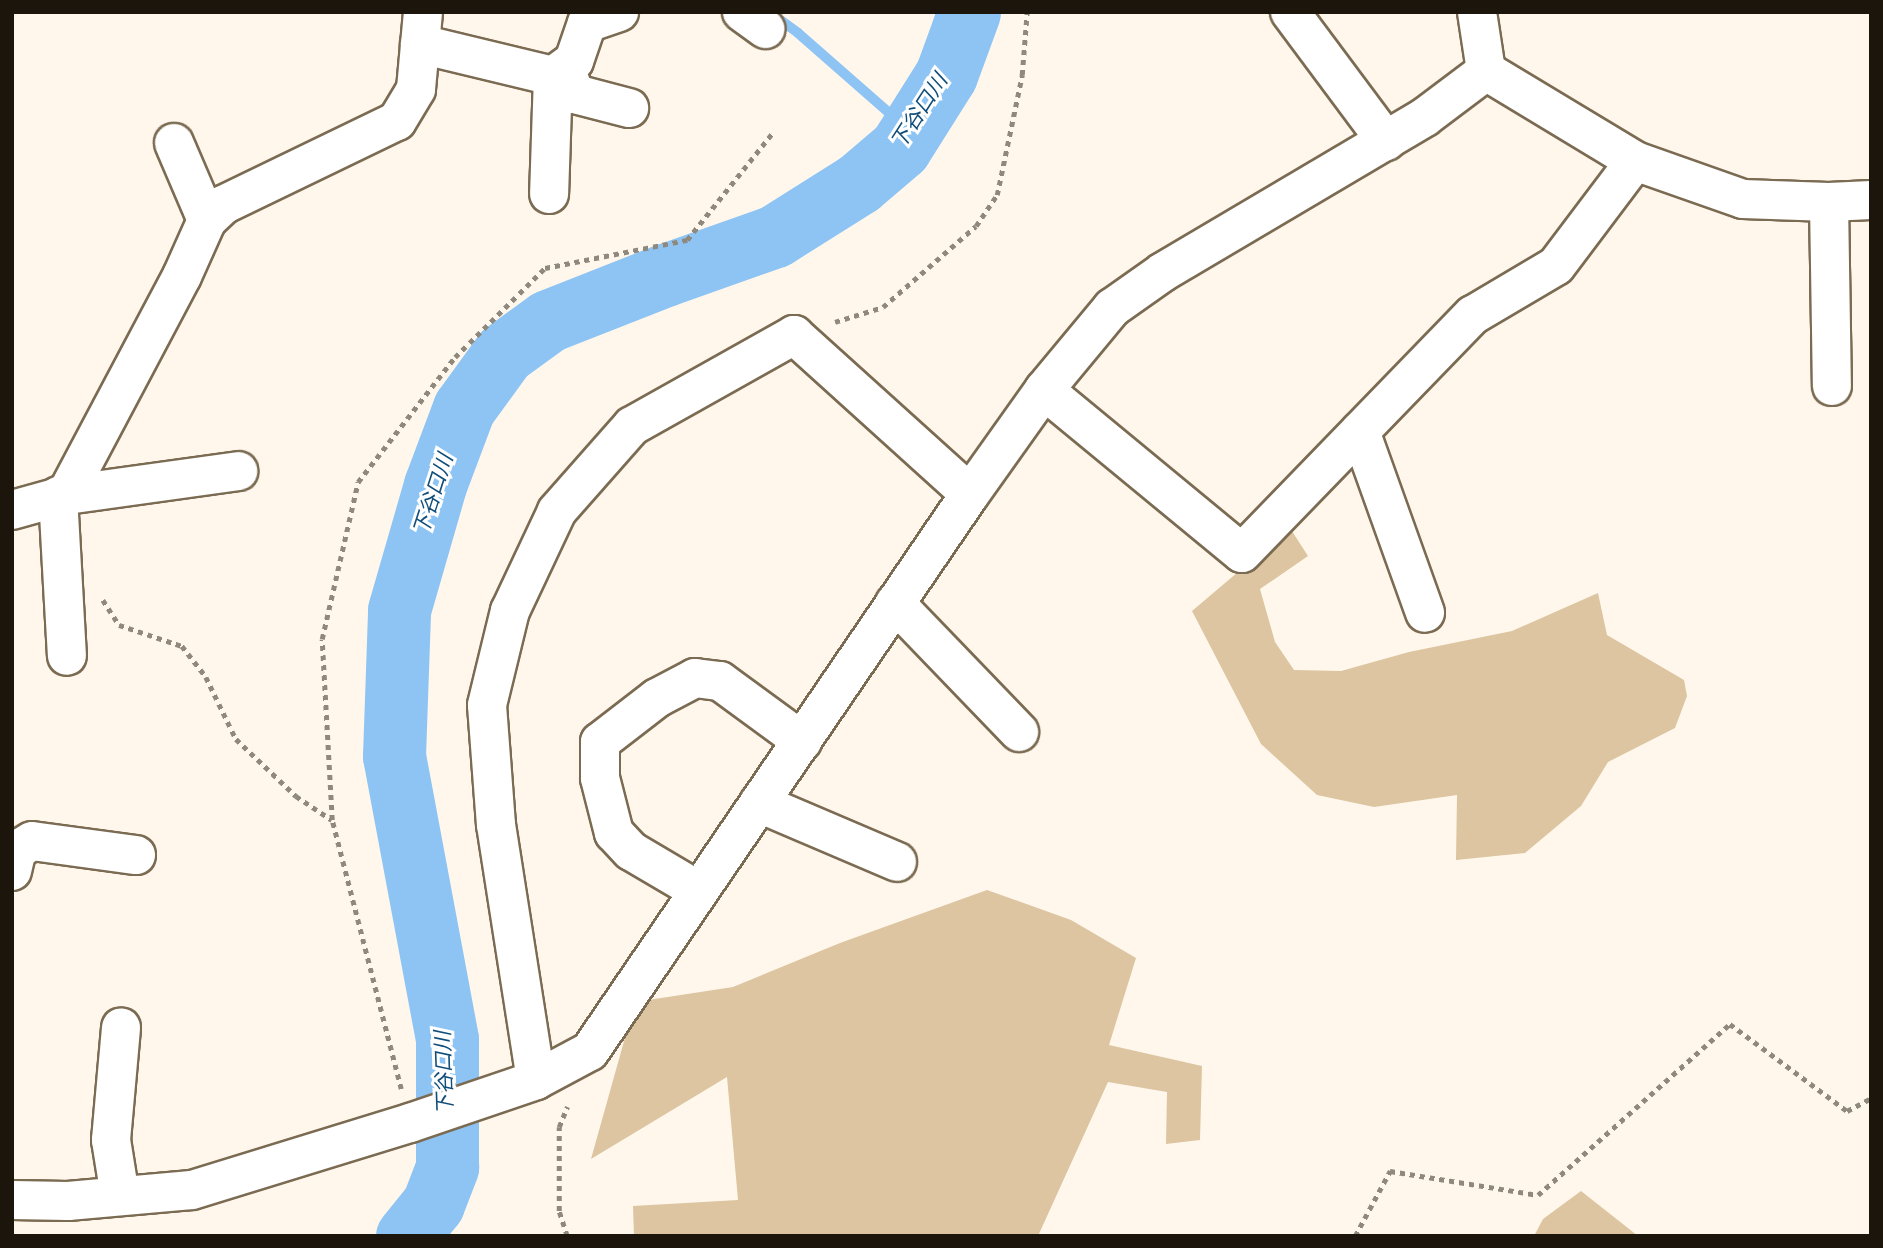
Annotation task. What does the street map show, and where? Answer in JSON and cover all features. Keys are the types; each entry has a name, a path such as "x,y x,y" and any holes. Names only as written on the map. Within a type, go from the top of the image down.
{"street":[{"path":"549,194 559,72 574,61 587,23 619,12"},
{"path":"1290,12 1386,141"},
{"path":"1477,12 1486,71"},
{"path":"67,656 62,496 182,276 207,220 223,205 397,121 416,89 421,28 559,72 575,94 629,108"},
{"path":"12,1200 68,1201 192,1190 410,1123 536,1080 590,1051 970,494 1044,390 1112,308 1163,272 1425,117 1486,71"},
{"path":"1486,71 1635,161 1744,199 1829,202 1871,200"},
{"path":"174,143 207,220"},
{"path":"1044,390 1242,553 1473,315 1556,266 1635,161"},
{"path":"1829,202 1832,386"},
{"path":"536,1080 496,825 487,705 510,611 557,511 632,426 794,335 970,494"},
{"path":"1360,431 1425,613"},
{"path":"12,510 62,496 238,471"},
{"path":"895,603 1019,732"},
{"path":"699,891 631,851 614,833 600,778 600,741 657,698 695,678 720,681 802,741"},
{"path":"759,803 897,862"},
{"path":"12,871 17,850 32,841 136,855"},
{"path":"120,1196 111,1140 121,1027"}],"path":[{"path":"794,335 883,306 976,226 997,195 1022,75 1027,12"},
{"path":"410,1123 332,820 322,639 358,482 455,357 545,268 687,240 774,131"},
{"path":"100,596 119,625 182,646 206,677 236,739 296,796 332,820"},
{"path":"1355,1236 1390,1171 1538,1195 1730,1024 1847,1111 1871,1098"},
{"path":"567,1236 559,1211 559,1127 569,1102"}],"shaded area":[{"path":"1290,528 1308,556 1260,589 1275,642 1294,670 1341,671 1409,652 1512,631 1598,593 1607,635 1684,680 1687,696 1675,728 1608,762 1581,806 1525,853 1456,860 1457,795 1374,807 1317,795 1261,744 1192,611"},
{"path":"987,890 1071,920 1136,958 1109,1045 1202,1066 1200,1140 1166,1144 1167,1092 1108,1082 1038,1236 634,1236 633,1206 738,1200 727,1077 591,1159 635,1002 733,987 840,943"},
{"path":"1581,1191 1638,1236 1534,1236 1543,1219"}],"water":[{"path":"936,12 952,12 908,103"}],"waterway":[{"name":"下谷口川","path":"407,1236 433,1204 447,1167 447,1039 394,756 399,610 435,485 464,408 504,353 548,321 775,236 859,183 900,148 946,75 969,12"},
{"path":"772,14 798,33 910,131"}]}
